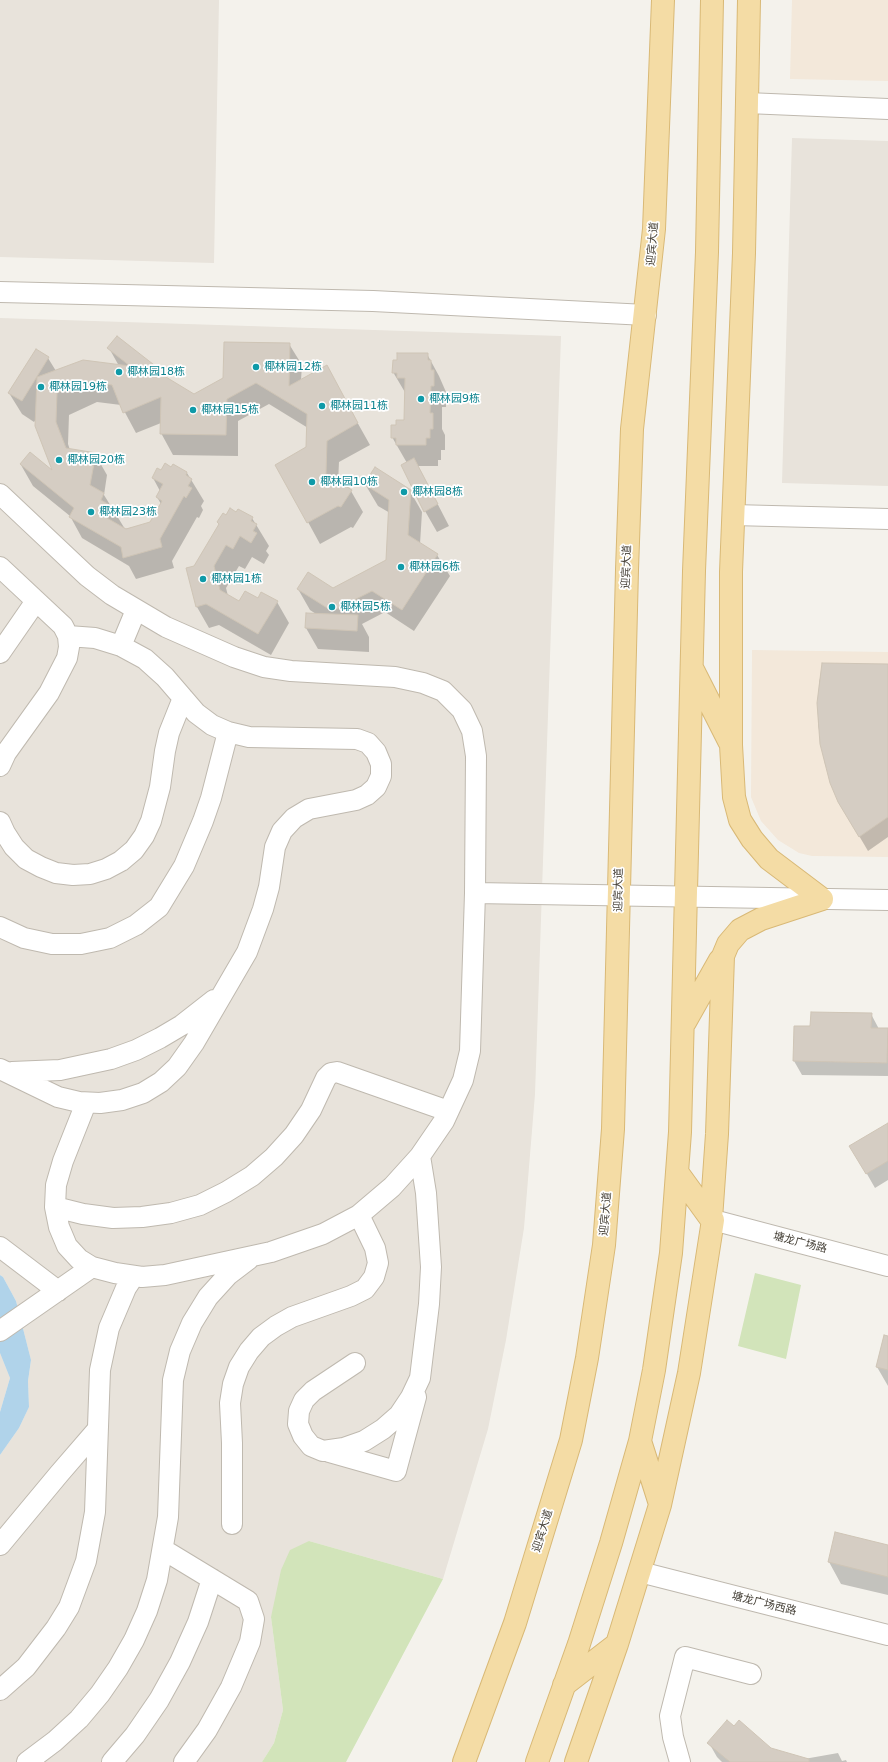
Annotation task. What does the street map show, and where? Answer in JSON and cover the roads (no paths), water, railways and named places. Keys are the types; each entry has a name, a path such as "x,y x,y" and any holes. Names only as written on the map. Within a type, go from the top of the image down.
{"main road":[{"name":"迎宾大道","path":"464,1762 514,1623 571,1440 587,1358 604,1245 613,1129 632,429 646,315 654,229 663,0"},
{"path":"537,1762 611,1543 640,1441 654,1370 671,1253 680,1132 692,667 707,252 712,0"},
{"path":"749,0 744,253 731,572 731,746 734,797 740,820 752,839 769,859 822,899"},
{"path":"692,667 731,746"},
{"path":"683,1025 723,956 728,944 740,930 761,919 822,899"},
{"path":"576,1762 617,1644 660,1506 689,1373 712,1220 717,1134 723,956"},
{"path":"677,1172 712,1220"},
{"path":"640,1441 660,1506"},
{"path":"564,1685 617,1644"},
{"path":"546,1738 550,1762"}],"street":[{"path":"747,103 888,109"},
{"path":"0,292 373,301 646,315"},
{"path":"0,494 87,576 112,595 136,610 179,633 234,657 264,667 291,671 395,677 423,683 443,692 462,710 472,731 476,756 476,893 470,1051 463,1080 444,1121 420,1156 392,1187 359,1215 322,1234 271,1252 165,1275 134,1276 115,1274 92,1267 79,1259 67,1246 58,1227 55,1207 56,1185 63,1161 86,1103"},
{"path":"734,515 888,519"},
{"path":"0,567 63,626 68,636 69,647 67,658 62,668 33,716 6,753 0,766"},
{"path":"3,643 36,601"},
{"path":"121,646 136,610"},
{"path":"4,1070 58,1097 86,1103 100,1104 122,1100 142,1093 161,1082 177,1067 194,1043 243,959 256,931 269,887 275,847 282,831 294,818 309,809 356,800 367,795 376,787 381,776 381,764 376,752 368,744 357,739 250,738 228,732 212,725 201,717 165,676 145,659 121,646 95,638 68,636"},
{"path":"0,822 14,847 26,859 41,868 56,873 73,875 90,874 106,869 121,861 134,850 144,836 151,821 160,787 164,751 169,733 183,698"},
{"path":"0,927 24,938 52,944 81,944 110,938 136,925 159,907 184,866 201,827 211,798 228,732"},
{"path":"476,893 888,900"},
{"path":"4,1070 34,1072 60,1070 86,1066 130,1052 160,1038 182,1025 223,992"},
{"path":"55,1207 83,1214 105,1217 142,1217 171,1213 200,1204 226,1192 252,1176 274,1157 294,1135 310,1110 326,1078 331,1073 337,1072 448,1111"},
{"path":"355,1363 313,1391 304,1400 299,1411 298,1424 303,1436 311,1446 323,1451 396,1471 412,1415 420,1378 430,1304 431,1267 428,1208 420,1156"},
{"path":"232,1524 232,1443 230,1403 233,1384 239,1367 249,1351 261,1337 276,1326 292,1318 365,1289 374,1277 378,1263 376,1248 359,1215"},
{"name":"塘龙广场路","path":"712,1220 888,1266"},
{"path":"0,1247 58,1291"},
{"path":"27,1762 56,1741 79,1719 100,1694 118,1668 134,1640 147,1611 157,1580 164,1550 168,1517 173,1380 180,1350 192,1323 208,1297 228,1275 252,1256"},
{"path":"0,1332 92,1267"},
{"path":"0,1690 26,1667 42,1649 68,1607 86,1561 95,1512 100,1370 108,1335 126,1288 134,1276"},
{"path":"323,1451 344,1448 364,1441 383,1430 399,1415 412,1397 420,1378"},
{"path":"0,1545 58,1474 97,1430"},
{"path":"164,1550 248,1601 254,1619 250,1642 231,1687 207,1730 184,1762"},
{"name":"塘龙广场西路","path":"640,1572 888,1636"},
{"path":"112,1762 134,1735 159,1700 180,1662 198,1622 212,1579"},
{"path":"680,1762 673,1737 670,1716 685,1657 751,1674"}],"water":[{"path":"0,1275 3,1277 16,1301 31,1360 28,1381 29,1407 19,1428 0,1455 0,1412 10,1378 0,1353"}],"place":[{"name":"椰林园12栋","path":"256,367"},
{"name":"椰林园18栋","path":"119,372"},
{"name":"椰林园19栋","path":"41,387"},
{"name":"椰林园9栋","path":"421,399"},
{"name":"椰林园11栋","path":"322,406"},
{"name":"椰林园15栋","path":"193,410"},
{"name":"椰林园20栋","path":"59,460"},
{"name":"椰林园10栋","path":"312,482"},
{"name":"椰林园8栋","path":"404,492"},
{"name":"椰林园23栋","path":"91,512"},
{"name":"椰林园6栋","path":"401,567"},
{"name":"椰林园1栋","path":"203,579"},
{"name":"椰林园5栋","path":"332,607"}]}
